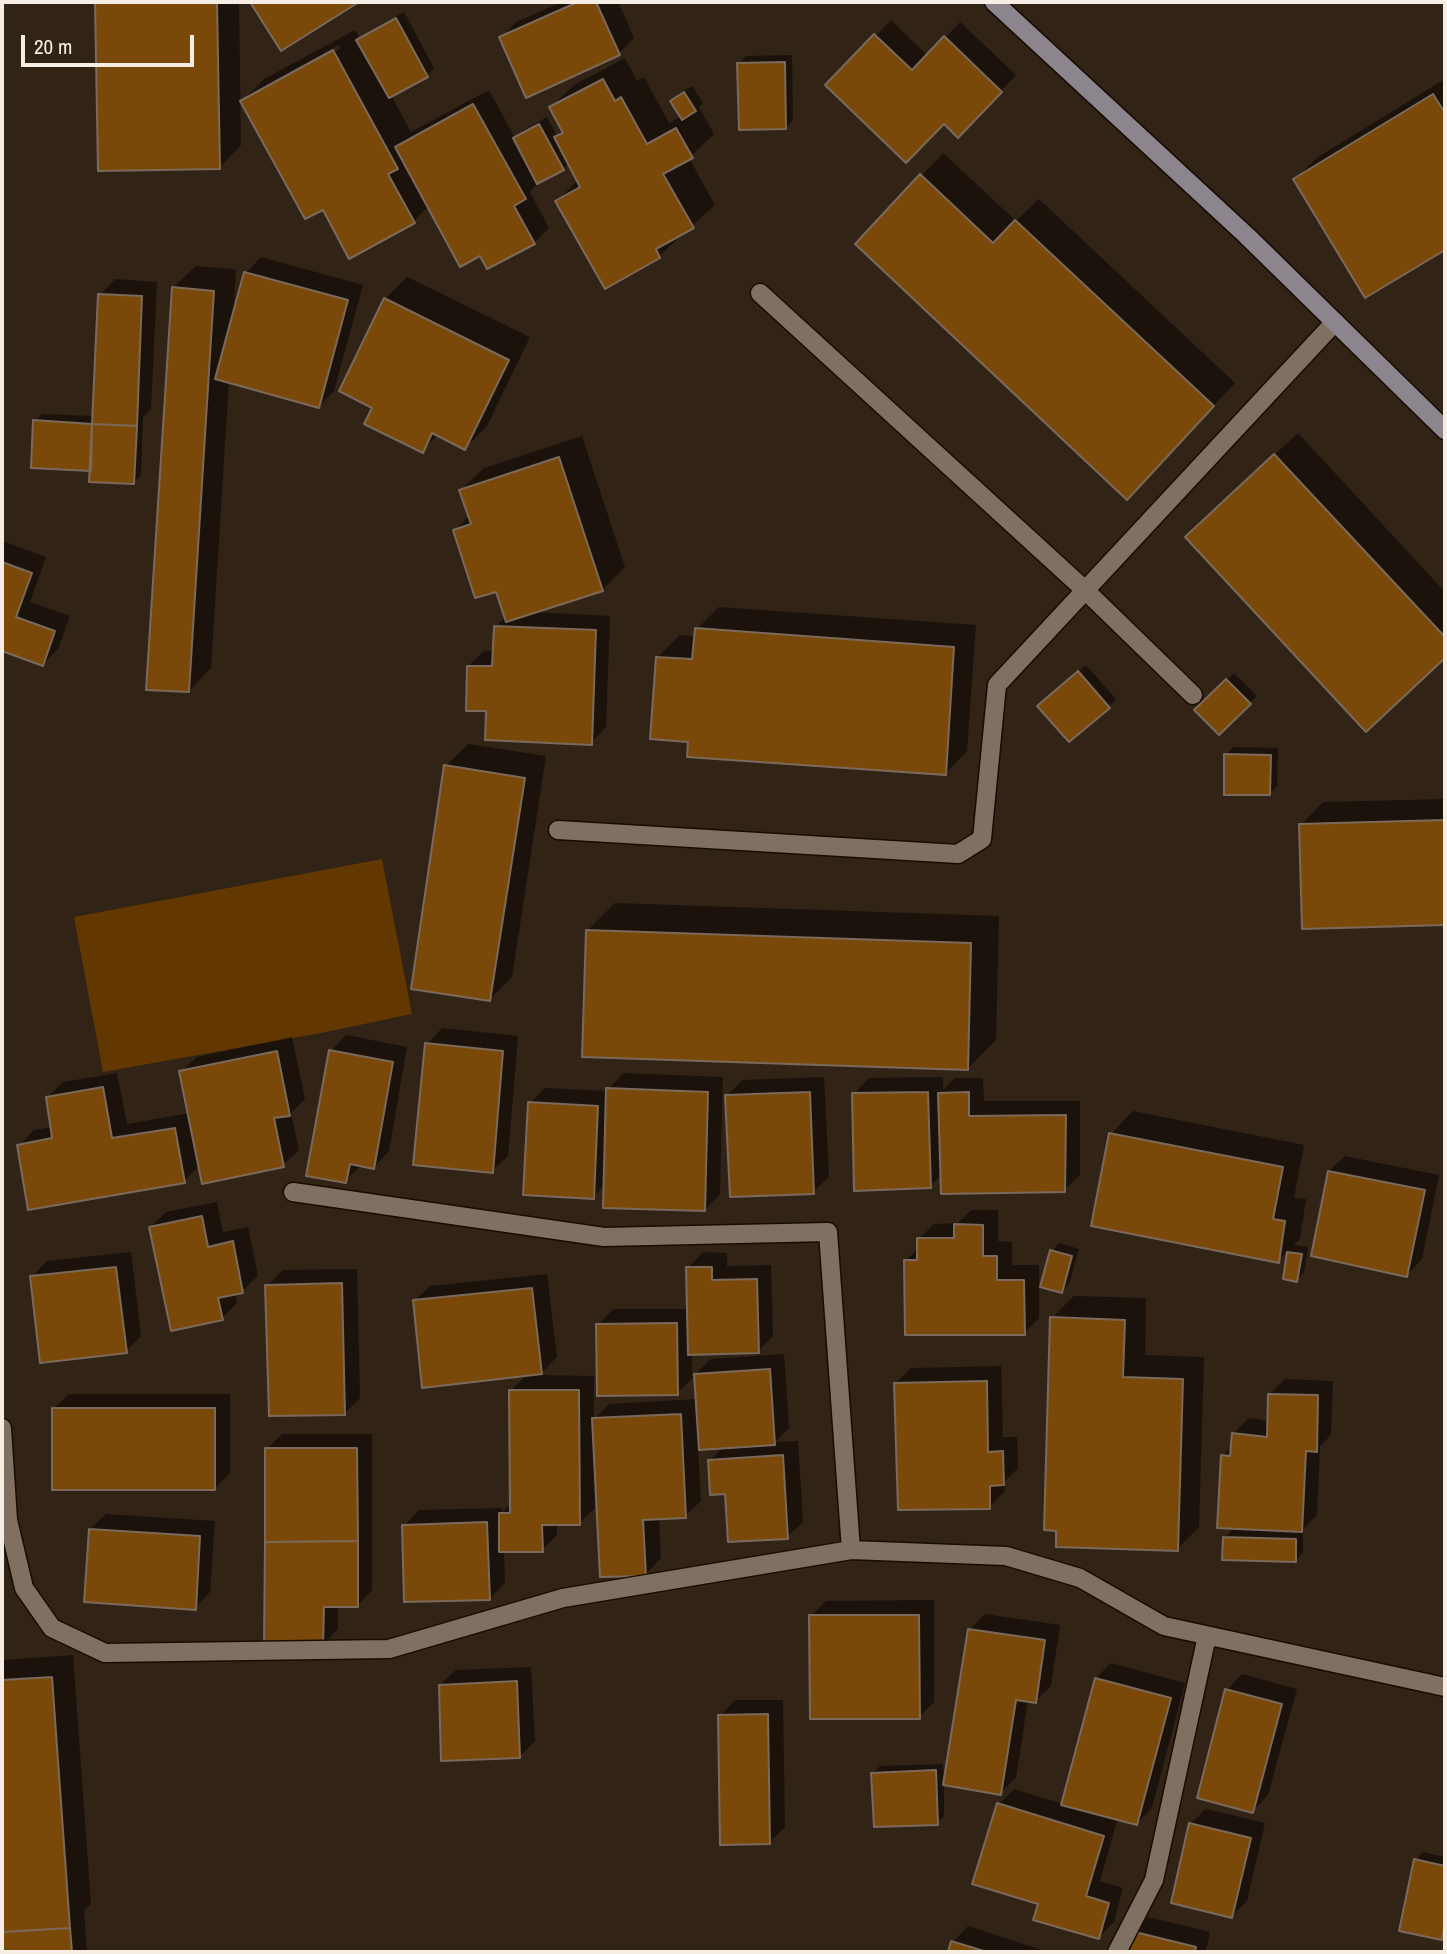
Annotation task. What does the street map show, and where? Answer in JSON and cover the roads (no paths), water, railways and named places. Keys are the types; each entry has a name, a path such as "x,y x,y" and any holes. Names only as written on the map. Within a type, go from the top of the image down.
{"street":[{"path":"993,2 1247,236 1445,430"},
{"path":"760,293 1086,591 1193,695"},
{"path":"558,830 958,855 982,838 997,685 1335,322"},
{"path":"293,1192 604,1237 828,1232 851,1550"},
{"path":"2,1428 8,1520 24,1588 52,1628 105,1653 390,1649 562,1598 851,1550 1006,1556 1080,1578 1164,1626 1445,1687"},
{"path":"1117,1952 1154,1880 1207,1636"}]}
